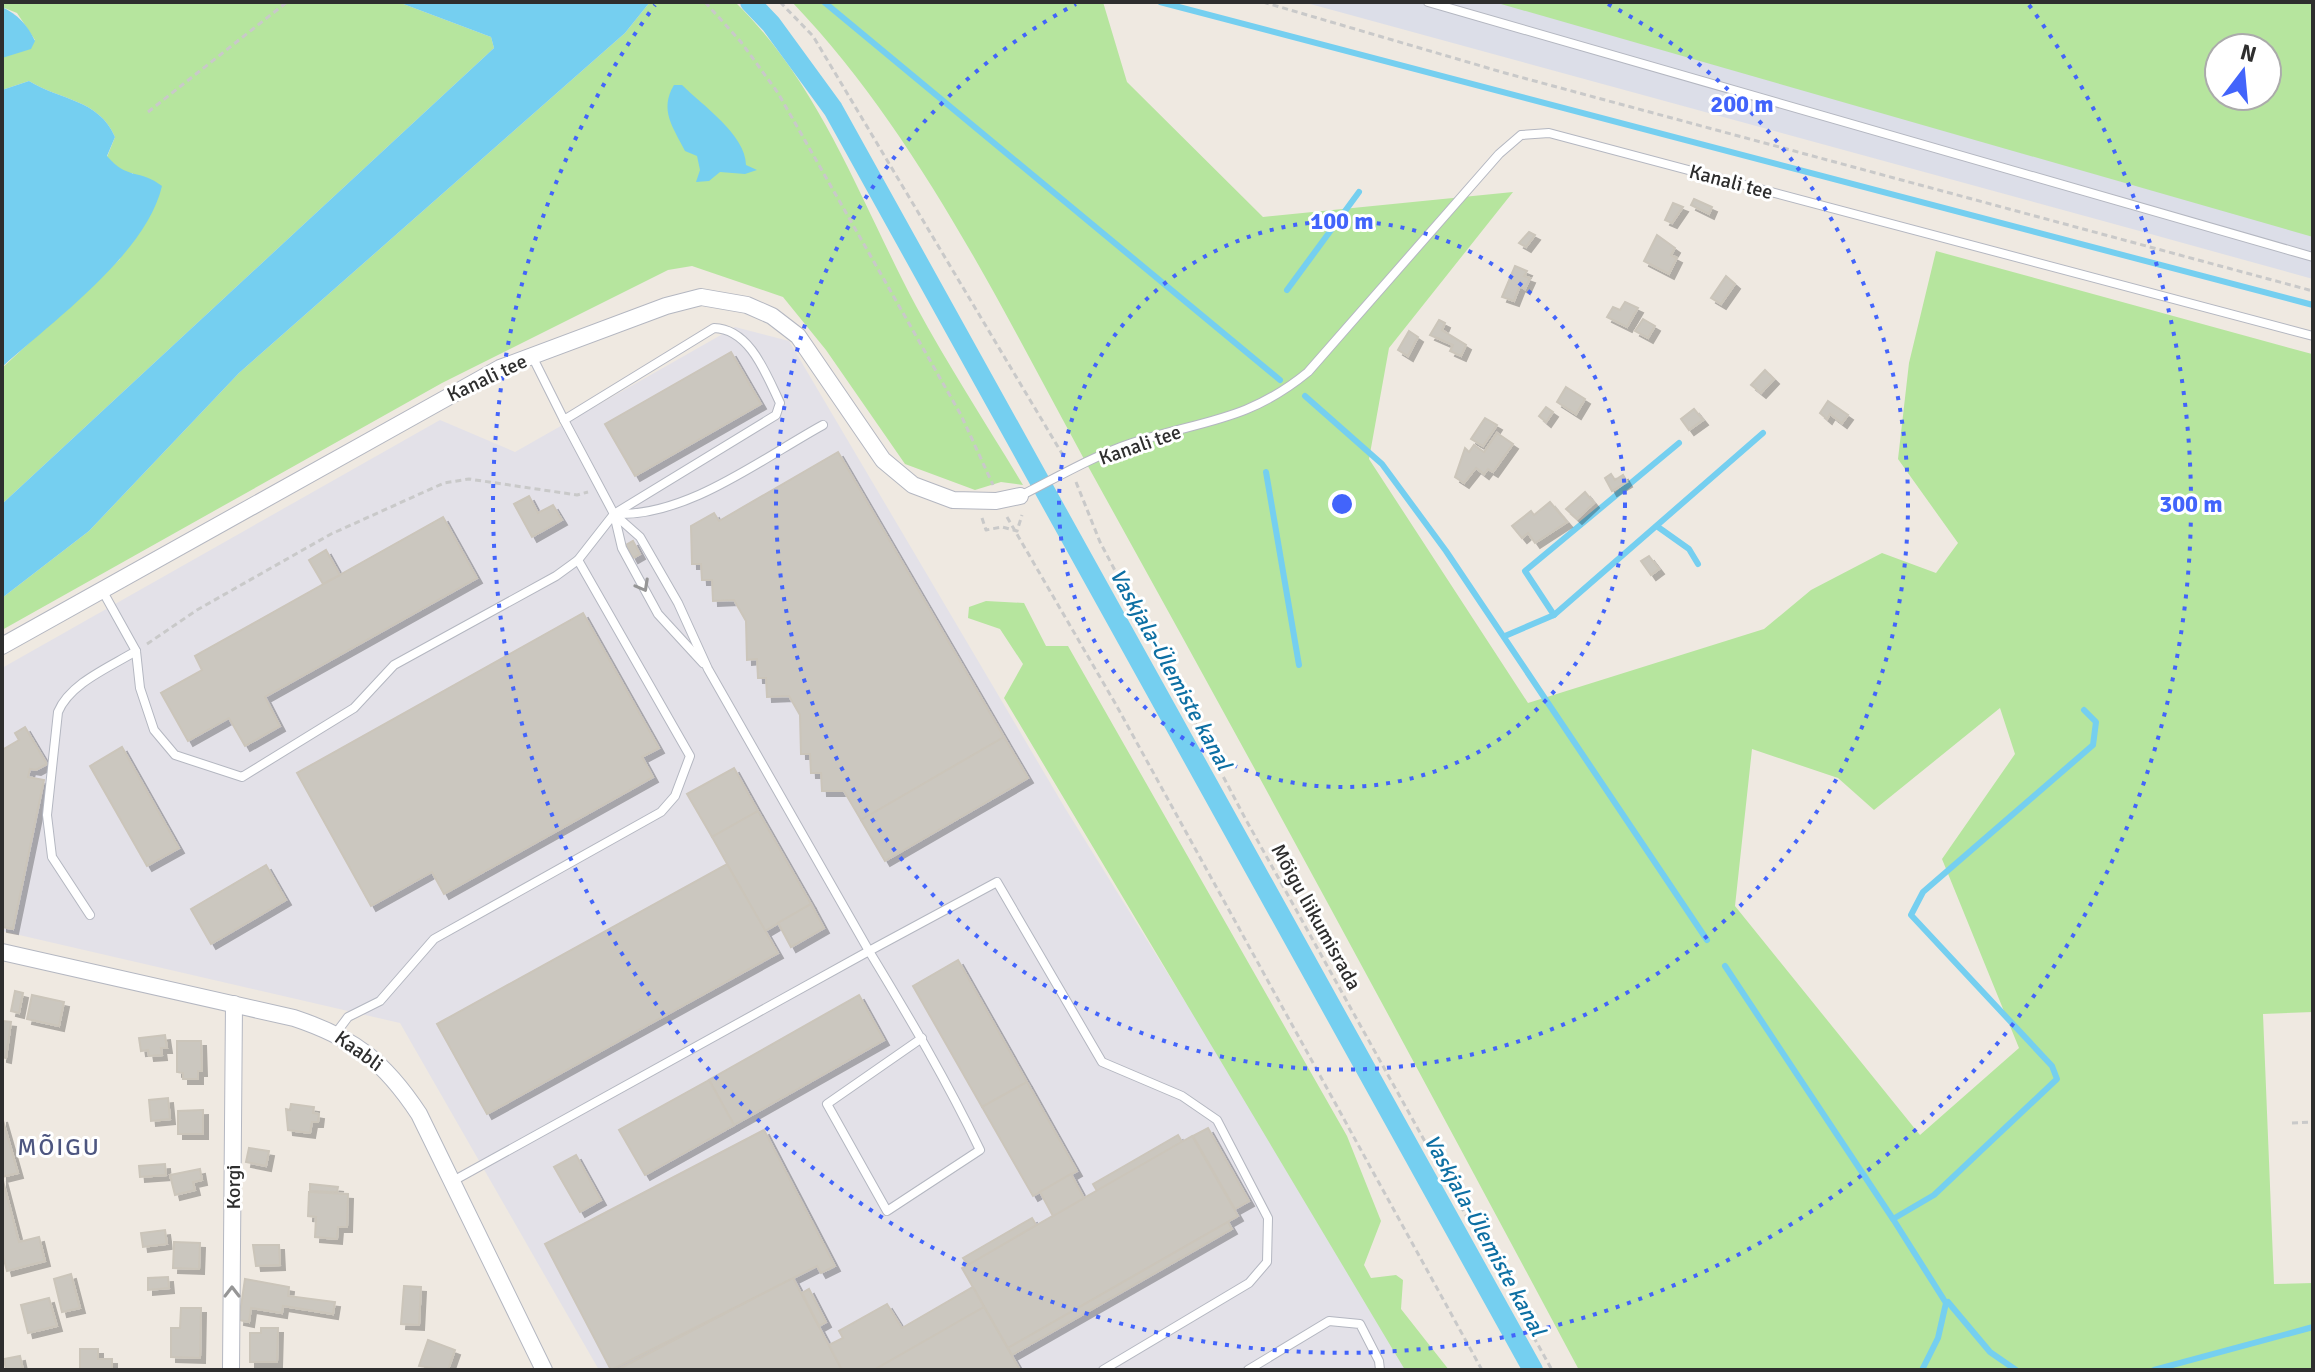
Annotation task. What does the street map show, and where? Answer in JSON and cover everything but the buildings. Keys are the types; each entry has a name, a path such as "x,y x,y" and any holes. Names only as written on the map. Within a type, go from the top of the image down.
{"street":[{"name":"Kanali tee","path":"2,646 500,368 666,306 701,297 747,305 772,316 798,336 896,474 932,495 953,500 996,501 1020,496"},
{"name":"Kaabli","path":"2,952 234,1004 336,1033 371,1055 399,1084 419,1114 544,1370"},
{"name":"Korgi","path":"231,1370 234,1004"}],"lane":[{"path":"1428,2 2313,257"},
{"name":"Kanali tee","path":"1020,496 1131,443 1249,410 1278,396 1308,372 1499,154 1521,135 1549,133 2313,336"},
{"path":"102,590 136,651 140,688 154,730 175,755 242,777 354,708 394,665 556,576 578,560 614,514 776,415 780,403 743,338 727,328 714,328 564,420"},
{"path":"532,356 599,489 614,514 640,537 678,603 708,669 869,951 922,1038 943,1073 980,1150 887,1211 827,1104 922,1038"},
{"path":"614,514 643,515 678,506 823,425"},
{"path":"614,514 622,548 658,614 708,669"},
{"path":"336,1033 348,1017 380,1001 434,939 661,812 675,796 690,756 578,560"},
{"path":"90,915 52,857 47,815 58,712 62,701 81,684 136,651"},
{"path":"453,1181 997,882 1102,1062 1182,1096 1217,1120 1268,1218 1267,1262 1249,1283 1103,1370"},
{"path":"1248,1370 1329,1321 1360,1324 1379,1361 1380,1370"}],"path":[{"path":"148,112 287,2"},
{"path":"705,2 741,42 778,93 961,415 996,501 1115,703 1482,1370"},
{"name":"Mõigu liikumisrada","path":"780,2 813,36 1072,470 1100,542 1245,818 1552,1370"},
{"path":"1263,2 1505,73 2313,291"},
{"path":"136,651 197,610 331,534 444,483 469,479 577,495 599,489"},
{"path":"2292,1123 2313,1122"}],"shaded area":[{"path":"1303,2 2313,2 2313,279"},
{"path":"735,327 789,341 1065,808 1414,1370 599,1370 400,1023 2,931 2,668 440,420 515,452"}],"green space":[{"path":"2,2 398,2 491,37 494,48 2,504 2,368 120,259 133,173 123,173 107,157 115,137 108,124 89,108 29,81 2,90 2,58 35,40 17,13 2,7"},
{"path":"650,2 735,2 765,35 816,108 916,306 1023,485 1001,482 975,490 905,464 826,350 783,297 692,266 668,270 442,383 2,630 2,598 89,531 239,373 625,33"},
{"path":"792,2 1103,2 1127,82 1263,217 1513,192 1389,348 1369,459 1528,703 1764,629 1811,590 1882,553 1936,573 1958,543 1898,459 1909,363 1936,251 2312,354 2313,1012 2263,1014 2274,1284 2313,1283 2313,1370 1579,1370 964,239 884,115 840,57","holes":["2000,708 2015,754 1942,859 2019,1048 1920,1135 1735,906 1752,749 1838,778 1874,810"]},
{"path":"1494,2 2313,2 2313,237"},
{"path":"986,601 1024,603 1046,646 1068,646 1347,1136 1381,1221 1364,1265 1371,1278 1396,1275 1403,1280 1401,1309 1449,1370 1405,1370 1004,698 1023,664 1000,629 968,618 969,607"}],"water":[{"path":"398,2 650,2 625,33 239,373 89,531 2,598 2,504 494,48 491,37"},
{"path":"2,7 29,30 35,41 31,49 2,58"},
{"path":"29,81 99,115 115,137 107,156 127,172 162,186 153,211 118,261 2,367 2,90"},
{"path":"674,85 682,85 722,121 739,143 746,165 757,170 745,174 720,172 709,181 696,182 700,170 697,156 685,151 669,118 668,102"}],"waterway":[{"name":"Vaskjala-Ülemiste kanal","path":"750,2 771,24 833,109 1533,1370"},
{"path":"824,2 1280,380"},
{"path":"1160,2 2313,305"},
{"path":"1287,290 1359,192"},
{"path":"1305,396 1382,464 1446,551 1707,940"},
{"path":"1505,636 1554,615 1763,433"},
{"path":"1554,615 1525,571 1679,443"},
{"path":"1266,472 1299,665"},
{"path":"1658,527 1689,549 1698,564"},
{"path":"1922,1370 1938,1338 1946,1303 1893,1219 1934,1195 2057,1079 2052,1066 1911,915 1923,892 2093,745 2096,722 2084,710"},
{"path":"1725,966 1893,1219"},
{"path":"1948,1302 1990,1352 2016,1370"},
{"path":"2154,1370 2313,1327"}],"district":[{"name":"MÕIGU","path":"59,1147"}]}
